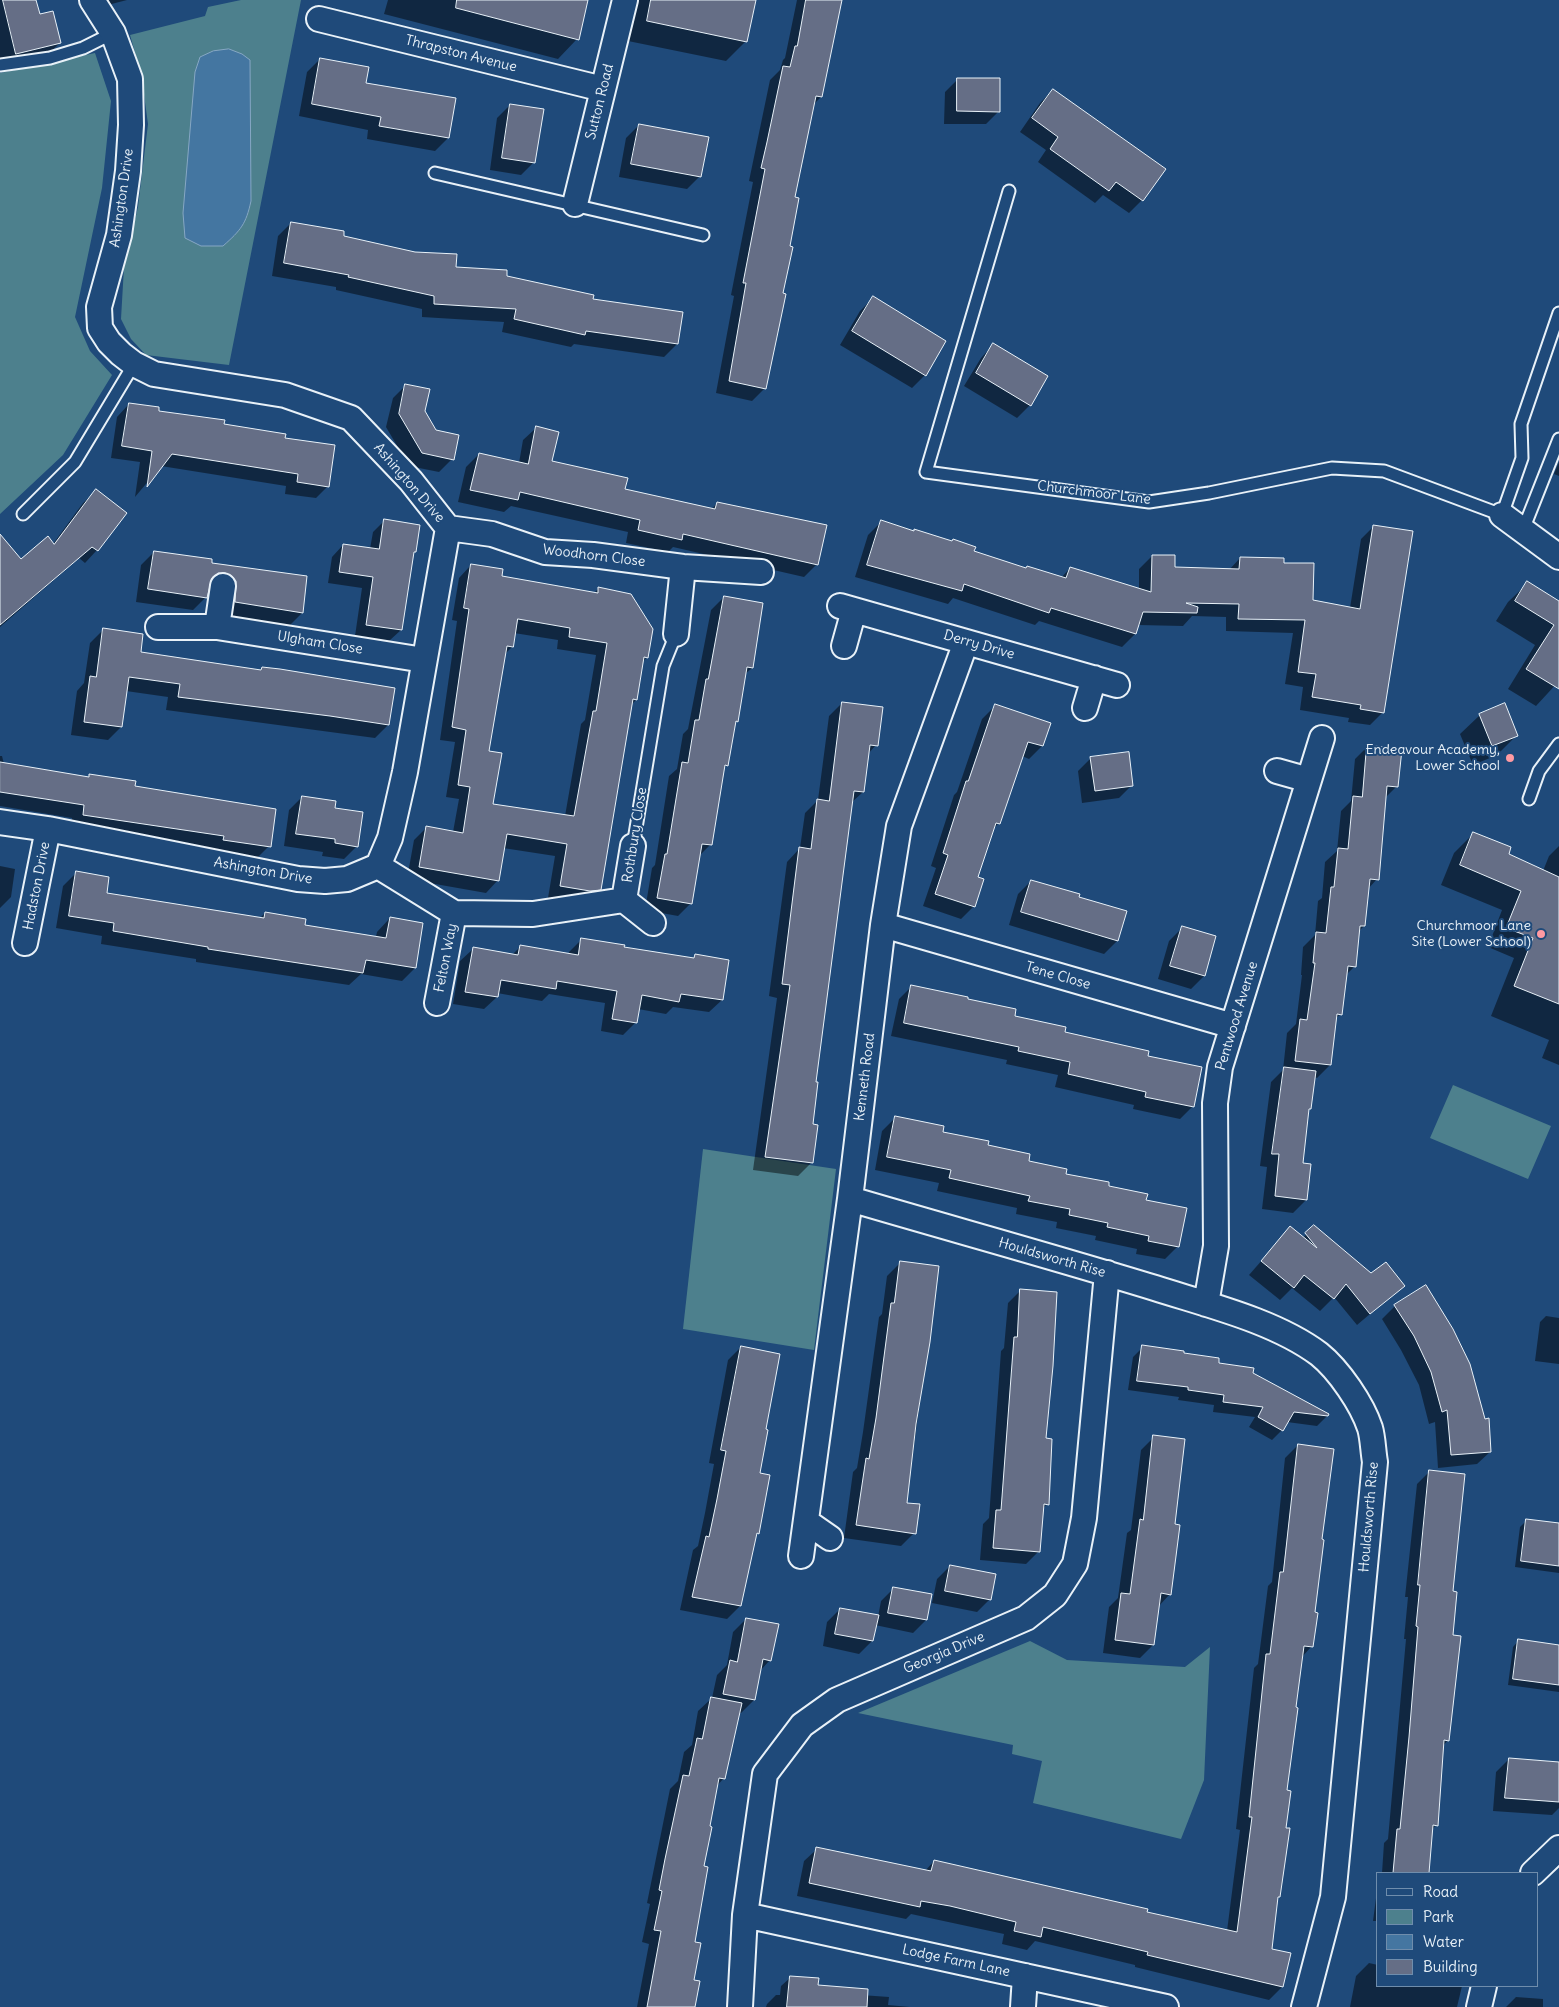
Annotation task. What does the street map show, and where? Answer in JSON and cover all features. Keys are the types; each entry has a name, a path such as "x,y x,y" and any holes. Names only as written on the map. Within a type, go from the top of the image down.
{"street":[{"name":"Ashington Drive","path":"0,822 48,829 298,878 325,881 347,879 378,866 390,838 405,772 448,528 410,481 351,418 285,395 154,374 134,364 109,342 100,328 99,307 119,235 128,171 130,79 113,33 92,0"},
{"name":"Sutton Road","path":"575,204 625,0"},
{"name":"Thrapston Avenue","path":"320,19 603,89"},
{"name":"Churchmoor Lane","path":"1502,515 1559,557"},
{"name":"Woodhorn Close","path":"448,528 492,534 545,552 683,567 761,572"},
{"path":"676,634 683,567"},
{"path":"217,627 223,586"},
{"name":"Derry Drive","path":"844,646 847,608 1117,685"},
{"name":"Ulgham Close","path":"158,627 217,627 424,660"},
{"name":"Kenneth Road","path":"801,1556 850,1199 883,925 899,826 966,642"},
{"path":"1085,708 1094,678"},
{"name":"Pentwood Avenue","path":"1206,1304 1216,1246 1215,1103 1220,1067 1322,738"},
{"path":"1276,771 1309,780"},
{"name":"Hadston Drive","path":"25,943 48,829"},
{"name":"Rothbury Close","path":"624,900 633,846"},
{"path":"378,866 454,913"},
{"name":"Rothbury Close","path":"454,913 533,914 624,900 653,923"},
{"name":"Felton Way","path":"437,1003 454,913"},
{"name":"Tene Close","path":"883,925 1233,1026"},
{"name":"Houldsworth Rise","path":"850,1199 1107,1273 1206,1304 1288,1334 1320,1355 1343,1378 1370,1429 1375,1462 1332,1897 1304,2007"},
{"name":"Georgia Drive","path":"740,2007 745,1915 765,1774 802,1726 837,1700 1026,1618 1055,1594 1075,1564 1084,1518 1107,1273"},
{"path":"807,1522 830,1538"},
{"path":"1534,1872 1559,1848"},
{"name":"Lodge Farm Lane","path":"745,1915 1166,2007"},
{"path":"1023,2007 1025,1976"},
{"path":"1479,2007 1484,1987"}],"lane":[{"path":"0,65 50,58 82,48 113,33"},
{"path":"436,173 703,235"},
{"name":"Churchmoor Lane","path":"1008,192 926,472 1149,502 1209,493 1332,468 1384,471 1502,515"},
{"path":"1502,515 1522,458 1520,424 1559,313"},
{"path":"23,514 75,462 134,364"},
{"path":"1523,530 1559,439"},
{"name":"Rothbury Close","path":"633,846 663,666 676,634"},
{"path":"1528,799 1539,771 1559,744"}],"green space":[{"path":"241,0 301,0 229,365 146,355 131,339 121,319 124,267 138,207 148,124 141,73 130,35 205,16 208,7"},
{"path":"95,53 111,101 102,188 75,317 90,351 112,375 63,455 0,514 0,73"},
{"path":"1453,1085 1551,1126 1528,1179 1430,1138"},
{"path":"703,1149 836,1169 814,1350 683,1329"},
{"path":"1030,1641 1067,1660 1185,1667 1210,1647 1204,1780 1181,1839 1033,1803 1042,1761 1012,1754 1013,1745 858,1713"}],"water":[{"path":"229,49 242,54 250,60 251,201 242,226 223,246 201,246 185,238 183,213 195,72 200,57 213,51"}],"building":[{"path":"3,0 36,0 40,14 53,11 61,43 16,54"},
{"path":"457,0 588,0 579,40 456,8"},
{"path":"651,0 756,0 747,42 647,21"},
{"path":"806,0 842,0 822,97 816,96 795,197 799,198 790,246 793,247 783,293 786,294 766,389 729,381 746,283 743,283 765,169 761,168 783,66 790,67 795,46 797,46"},
{"path":"320,58 369,67 366,83 456,98 449,138 379,126 381,117 312,104"},
{"path":"957,78 1000,78 1000,112 957,111"},
{"path":"1053,89 1166,169 1143,201 1116,182 1109,191 1050,149 1058,137 1032,118"},
{"path":"510,104 544,109 535,163 502,158"},
{"path":"639,124 709,137 701,177 631,164"},
{"path":"291,222 344,231 344,236 415,252 457,254 456,267 507,270 507,276 594,295 593,299 683,312 678,344 586,331 585,335 514,319 516,309 434,304 434,296 348,277 349,275 284,263"},
{"path":"873,296 946,341 926,376 852,331"},
{"path":"993,343 1048,376 1031,406 976,373"},
{"path":"405,384 430,389 425,411 436,430 459,435 454,460 422,453 399,414"},
{"path":"129,403 159,407 159,411 225,420 224,424 286,434 285,438 335,445 329,487 297,482 298,474 172,454 147,487 152,451 122,446"},
{"path":"536,426 559,432 552,461 628,478 625,489 715,509 717,502 827,525 818,565 683,534 682,540 638,530 640,520 520,492 518,500 470,490 479,453 528,464"},
{"path":"96,489 127,513 98,551 92,547 0,625 0,534 21,559 48,536 54,544"},
{"path":"384,519 420,525 402,630 366,625 373,577 339,572 343,544 379,549"},
{"path":"881,520 914,531 914,529 952,541 953,539 976,547 974,551 1026,568 1027,566 1066,578 1070,567 1151,592 1152,555 1175,555 1175,567 1239,569 1240,557 1284,558 1284,563 1314,563 1313,600 1360,609 1373,525 1413,531 1384,713 1360,709 1361,705 1312,697 1316,674 1298,672 1305,620 1238,619 1239,604 1186,603 1198,607 1197,613 1143,612 1136,634 1051,608 1049,613 964,584 962,591 867,565"},
{"path":"154,551 212,559 212,563 307,576 303,613 235,602 236,581 232,576 225,573 218,573 212,578 207,598 148,589"},
{"path":"471,564 503,569 502,576 598,593 598,587 631,594 653,629 648,658 644,657 637,700 633,699 601,890 590,891 560,886 567,844 507,834 499,881 419,867 426,826 463,833 470,787 458,785 466,730 452,727 469,609 464,608","holes":["518,619 570,628 569,637 607,643 596,711 593,711 574,816 493,804 502,753 489,751 507,646 513,647"]},
{"path":"1527,581 1559,601 1559,689 1526,669 1554,625 1515,601"},
{"path":"724,596 763,603 753,668 747,667 738,722 736,721 728,766 725,765 712,845 702,844 692,904 657,898 665,854 667,854 682,762 688,763 695,720 699,720"},
{"path":"103,628 143,634 141,652 261,670 262,667 280,669 395,688 389,725 178,697 180,684 129,677 122,727 84,722 90,676 96,677"},
{"path":"842,702 883,707 878,746 870,745 864,792 854,791 816,1082 818,1082 813,1124 818,1125 813,1163 765,1157 790,985 782,984 799,847 811,849 817,799 829,801"},
{"path":"1505,703 1518,736 1492,746 1479,714"},
{"path":"995,704 1051,723 1043,746 1028,742 1000,824 996,823 978,877 984,879 975,907 935,894 948,855 943,853 966,781 968,781"},
{"path":"1367,745 1402,749 1398,787 1387,786 1379,880 1370,879 1365,926 1360,926 1356,967 1348,966 1342,1015 1337,1014 1331,1065 1295,1061 1300,1019 1307,1020 1315,963 1313,963 1316,932 1326,933 1338,848 1348,849 1353,796 1362,797"},
{"path":"1129,752 1133,786 1095,791 1090,757"},
{"path":"0,762 89,777 89,774 136,781 135,786 276,809 271,847 223,840 224,836 83,815 84,805 0,792"},
{"path":"302,796 336,801 335,808 363,812 358,847 335,843 335,839 296,834"},
{"path":"1473,832 1511,847 1509,854 1559,877 1559,1004 1514,986 1533,938 1506,928 1521,891 1460,865"},
{"path":"76,871 109,877 107,893 264,918 265,912 306,919 305,925 386,938 390,917 423,923 416,968 366,960 363,973 208,949 208,947 113,931 114,923 69,916"},
{"path":"1031,880 1080,894 1079,897 1127,911 1118,941 1021,912"},
{"path":"1182,926 1216,936 1205,976 1170,966"},
{"path":"581,938 694,958 695,954 729,960 723,1000 681,994 679,1002 642,995 637,1023 612,1019 617,991 557,981 556,989 501,980 498,997 465,992 473,947 518,955 520,945 578,955"},
{"path":"911,985 1016,1009 1015,1016 1066,1027 1065,1032 1149,1051 1148,1056 1202,1067 1194,1107 1145,1097 1146,1092 1068,1074 1070,1062 1018,1051 1019,1047 904,1023"},
{"path":"1284,1067 1316,1071 1311,1109 1309,1109 1303,1163 1311,1164 1307,1200 1275,1196 1279,1154 1272,1154"},
{"path":"895,1116 944,1126 943,1132 989,1141 988,1145 1030,1154 1029,1161 1067,1169 1066,1174 1109,1182 1109,1186 1148,1194 1146,1200 1187,1208 1179,1247 1148,1241 1149,1236 1107,1227 1108,1223 1069,1215 1070,1209 1028,1201 1030,1196 949,1178 951,1170 887,1157"},
{"path":"1314,1225 1371,1273 1386,1262 1405,1286 1370,1314 1346,1284 1334,1299 1304,1275 1294,1288 1261,1261 1290,1226 1317,1248 1305,1233"},
{"path":"900,1261 939,1266 930,1342 916,1424 907,1503 920,1504 916,1534 856,1525 866,1458 869,1459 876,1418 891,1303 894,1303"},
{"path":"1426,1285 1453,1329 1470,1364 1485,1419 1489,1418 1491,1452 1451,1455 1447,1410 1442,1412 1431,1372 1414,1336 1394,1305"},
{"path":"1020,1289 1057,1292 1053,1366 1046,1438 1052,1439 1049,1505 1044,1504 1040,1552 993,1548 996,1510 1001,1510 1014,1337 1017,1337"},
{"path":"1142,1345 1219,1358 1219,1363 1254,1368 1253,1373 1329,1414 1328,1416 1294,1412 1283,1431 1258,1417 1263,1407 1223,1402 1224,1395 1188,1390 1188,1387 1137,1381"},
{"path":"741,1346 780,1354 760,1473 770,1475 759,1534 757,1533 741,1606 692,1597 706,1536 709,1537 717,1499 726,1451 721,1450"},
{"path":"1153,1435 1185,1439 1175,1524 1180,1525 1171,1595 1161,1593 1154,1645 1115,1640 1121,1593 1130,1594 1140,1519 1143,1520"},
{"path":"1298,1444 1334,1449 1322,1539 1324,1540 1315,1612 1318,1613 1313,1647 1304,1646 1287,1790 1291,1791 1286,1828 1290,1828 1280,1897 1278,1897 1272,1949 1291,1953 1283,1987 1147,1955 1148,1952 1043,1927 1041,1937 1014,1931 1016,1922 950,1906 921,1901 920,1907 809,1883 816,1847 931,1871 934,1860 1148,1909 1147,1912 1237,1932 1252,1817 1249,1817 1266,1654 1270,1654 1280,1572 1283,1572"},
{"path":"1429,1470 1465,1474 1453,1591 1457,1592 1453,1635 1461,1636 1449,1741 1444,1740 1438,1826 1433,1825 1429,1872 1393,1872 1397,1829 1400,1829 1409,1737 1418,1627 1416,1626 1420,1585 1418,1585"},
{"path":"1526,1519 1559,1523 1559,1566 1521,1561"},
{"path":"950,1565 996,1574 991,1600 945,1591"},
{"path":"893,1587 932,1594 927,1620 888,1613"},
{"path":"840,1608 879,1615 873,1641 835,1634"},
{"path":"746,1618 779,1624 771,1661 763,1659 755,1700 723,1694 730,1660 737,1662"},
{"path":"1518,1639 1559,1645 1559,1685 1513,1679"},
{"path":"711,1697 742,1703 725,1779 719,1778 710,1826 712,1827 704,1866 708,1867 695,1942 701,1943 694,1980 700,1981 695,2007 647,2007 661,1931 654,1930 662,1891 659,1890 665,1859 683,1775 689,1776 697,1738 702,1739"},
{"path":"1509,1758 1559,1762 1559,1802 1505,1798"},
{"path":"790,1976 819,1978 818,1985 868,1989 867,2007 787,2007"}],"place":[{"name":"Endeavour Academy, Lower School","path":"1510,758"},
{"name":"Churchmoor Lane Site (Lower School)","path":"1541,934"}]}
